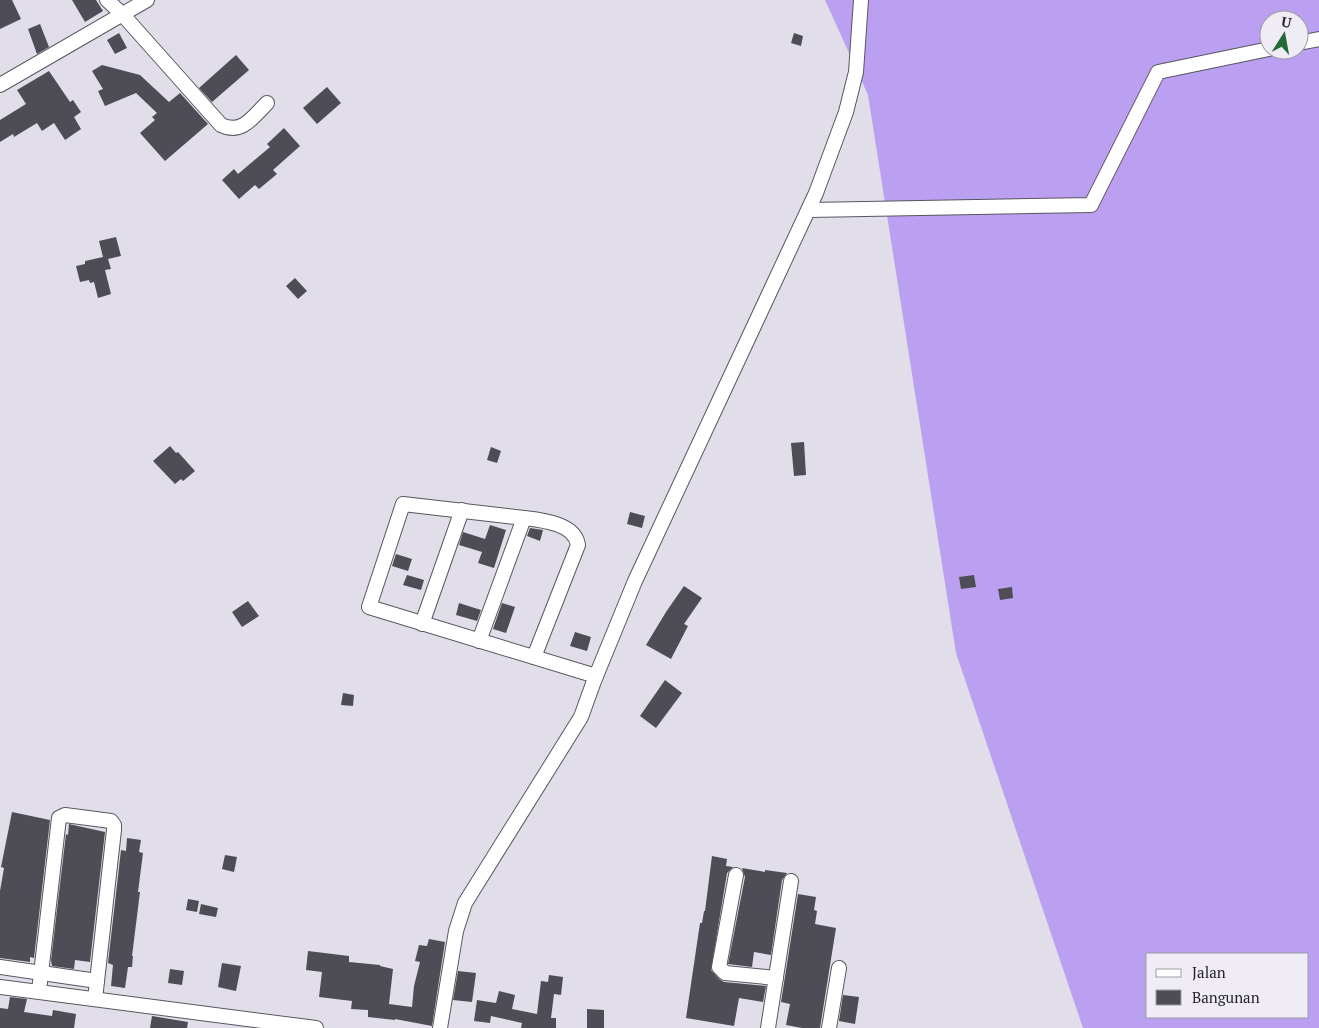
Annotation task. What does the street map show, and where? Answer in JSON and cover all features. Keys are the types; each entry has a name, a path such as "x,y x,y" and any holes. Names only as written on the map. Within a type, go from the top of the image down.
{"street":[{"path":"107,0 123,15 220,125 235,129 242,127 267,103"},
{"path":"0,85 147,0"},
{"path":"440,1028 456,931 466,904 581,717 634,581 809,210 846,112 856,72 861,0"},
{"path":"809,210 1091,205 1158,72 1259,51"},
{"path":"534,657 578,545 576,536 563,527 524,518 403,504 369,607 534,657 595,678"},
{"path":"422,624 462,510"},
{"path":"479,641 524,518"},
{"path":"39,991 58,818 65,814 110,821 114,826 95,999"},
{"path":"736,875 719,967 725,973 776,978"},
{"path":"768,1028 791,881"},
{"path":"0,967 97,981"},
{"path":"829,1028 839,968"},
{"path":"0,986 316,1028"}],"shaded area":[{"path":"825,0 1319,0 1319,1028 1083,1028 956,653 868,95"}],"building":[{"path":"0,0 12,0 21,19 0,29"},
{"path":"72,0 96,0 103,11 85,22"},
{"path":"40,24 49,47 37,54 28,29"},
{"path":"119,33 127,48 115,54 107,40"},
{"path":"794,33 803,36 801,46 791,43"},
{"path":"236,55 249,70 212,102 199,88"},
{"path":"102,65 140,75 169,102 180,93 208,124 165,161 140,133 155,120 152,117 157,113 136,93 105,106 98,91 103,89 92,71"},
{"path":"49,71 70,102 73,100 81,112 74,117 81,129 65,140 54,123 42,131 37,123 14,137 13,134 0,142 0,120 26,104 17,90"},
{"path":"327,87 341,103 317,124 303,108"},
{"path":"284,128 300,146 273,170 277,174 259,189 255,185 239,199 222,180 234,169 238,174 270,147 267,144"},
{"path":"116,237 121,256 108,259 111,269 105,270 111,294 98,298 94,282 90,283 89,280 80,282 76,266 85,264 85,261 103,257 99,241"},
{"path":"295,278 307,291 298,299 286,286"},
{"path":"804,442 806,475 794,476 791,443"},
{"path":"170,446 195,471 183,481 181,479 175,484 153,461"},
{"path":"491,447 501,451 497,463 487,460"},
{"path":"630,512 645,516 642,528 627,524"},
{"path":"490,525 506,530 494,568 478,563 482,552 459,545 463,532 485,539"},
{"path":"530,528 543,530 540,541 527,536"},
{"path":"396,554 412,559 408,571 392,566"},
{"path":"407,575 424,580 421,590 403,585"},
{"path":"974,575 976,587 961,589 959,577"},
{"path":"684,586 702,598 684,624 688,626 671,659 646,645"},
{"path":"1012,587 1013,598 1000,600 998,589"},
{"path":"248,601 259,616 242,627 232,612"},
{"path":"459,603 481,610 477,621 456,615"},
{"path":"502,603 515,607 506,633 493,629"},
{"path":"575,632 591,637 587,651 570,646"},
{"path":"665,680 682,693 656,728 640,716"},
{"path":"343,693 354,695 353,706 341,705"},
{"path":"12,812 50,820 34,958 30,957 30,962 0,958 0,891 4,868 1,867"},
{"path":"69,824 105,832 90,962 75,960 74,969 52,966 51,960 66,834 68,835"},
{"path":"127,838 141,840 139,852 143,853 132,967 128,967 125,988 111,986 113,965 108,963 121,850 126,851"},
{"path":"225,855 237,857 234,872 222,869"},
{"path":"712,856 727,859 726,866 733,867 727,873 711,970 724,982 766,986 763,1002 739,998 734,1026 686,1018 700,923 702,923 705,911"},
{"path":"742,868 787,873 782,880 771,955 754,952 752,967 728,964 745,877"},
{"path":"798,894 816,897 814,910 817,911 815,924 836,928 820,1028 802,1028 786,1025 790,1004 781,1002"},
{"path":"188,899 199,901 197,912 186,910"},
{"path":"201,904 218,908 216,917 199,914"},
{"path":"429,939 445,942 432,1026 395,1019 368,1017 368,1010 351,1009 352,1001 319,997 322,972 306,970 308,951 349,956 349,962 380,965 393,969 389,1004 412,1007 414,986 420,962 415,961 419,945 427,946"},
{"path":"222,963 241,966 236,991 218,987"},
{"path":"170,969 184,971 182,985 168,983"},
{"path":"458,971 476,973 472,1002 453,1000"},
{"path":"549,975 563,977 561,995 554,994 551,1018 556,1018 556,1028 521,1028 522,1023 491,1016 490,1023 474,1021 477,1000 496,1003 499,991 515,995 512,1009 537,1014 541,981 548,982"},
{"path":"843,995 859,997 855,1024 839,1021"},
{"path":"10,997 27,999 24,1012 52,1016 53,1010 76,1014 74,1028 0,1028 0,1008 8,1009"},
{"path":"587,1009 604,1010 604,1028 587,1028"},
{"path":"152,1016 188,1022 187,1028 150,1028"}]}
